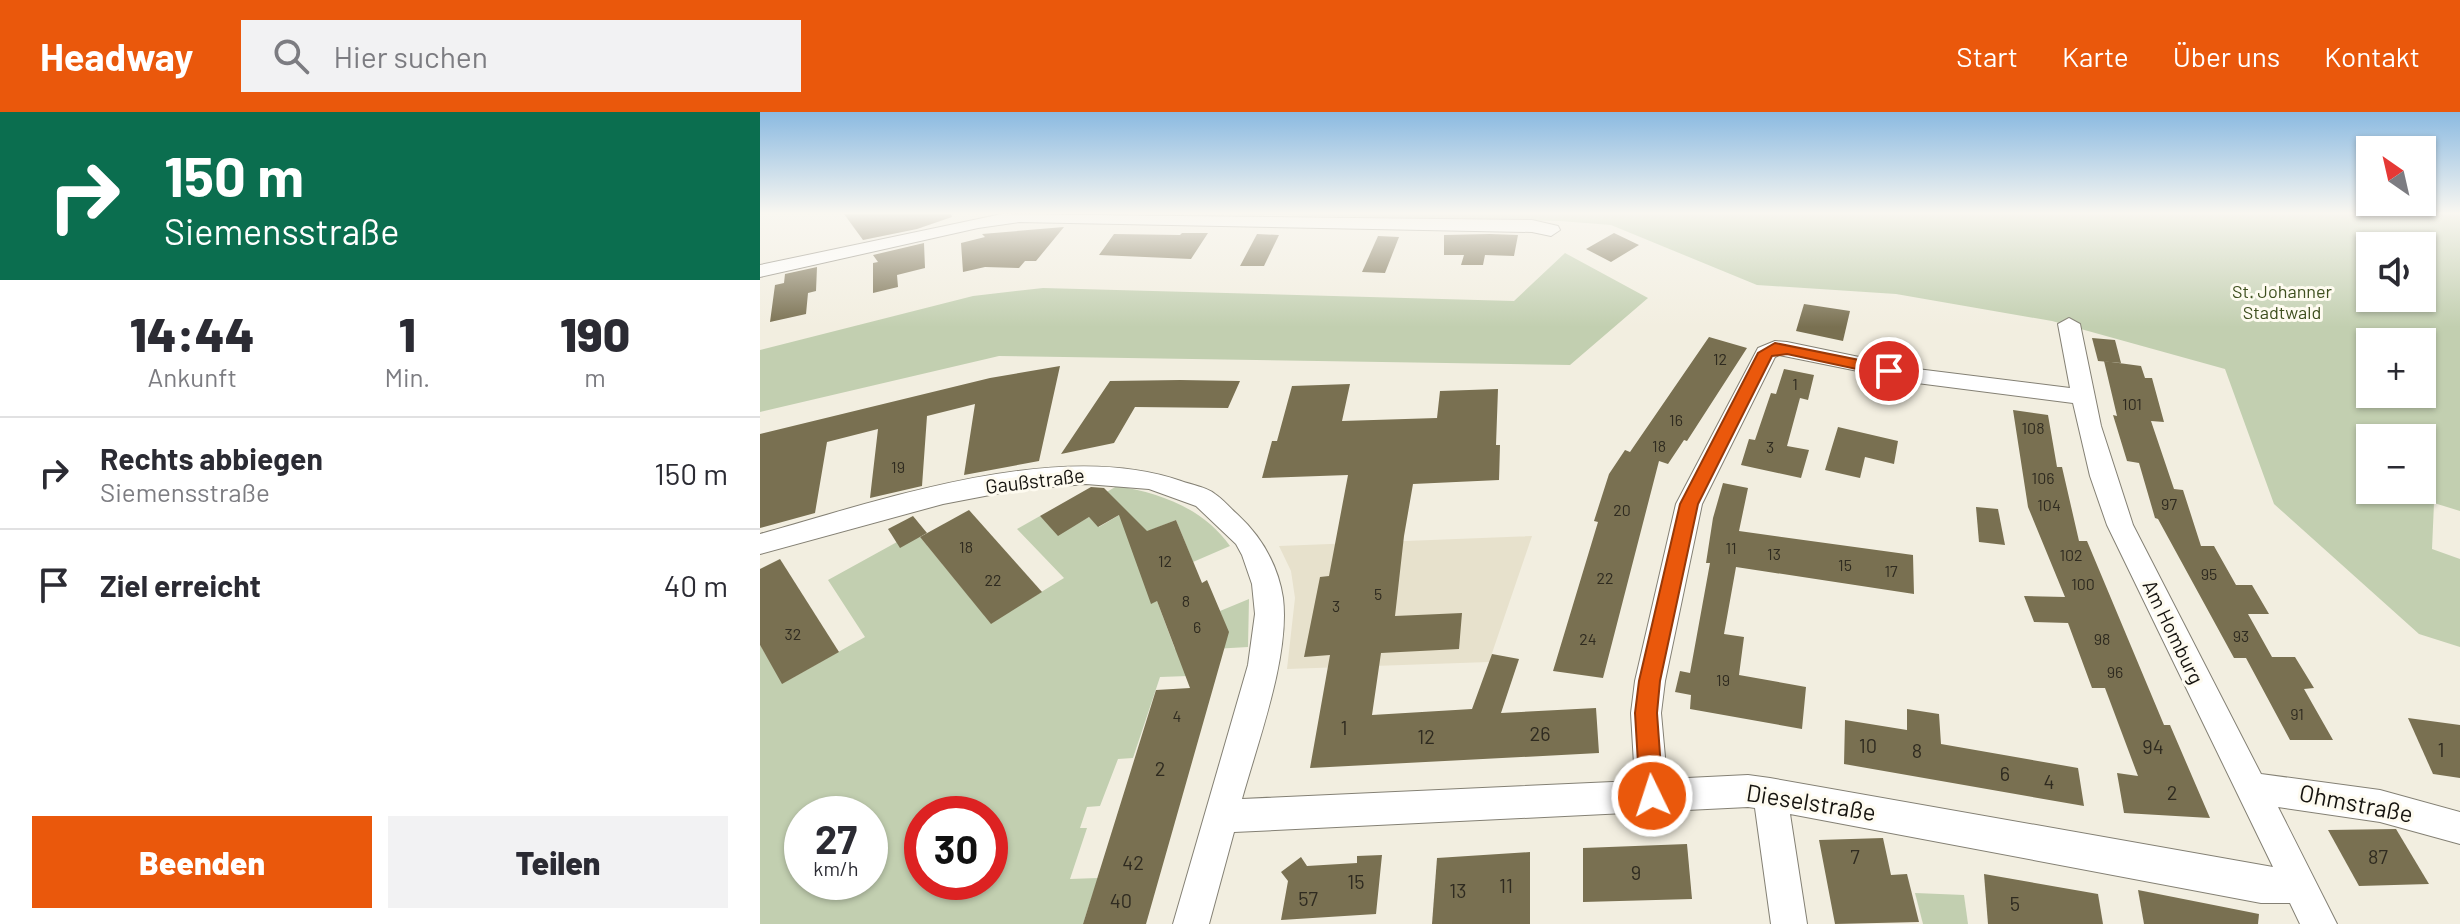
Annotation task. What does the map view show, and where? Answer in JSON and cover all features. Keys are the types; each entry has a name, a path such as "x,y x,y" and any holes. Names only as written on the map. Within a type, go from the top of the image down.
{"street":[{"path":"760,271 845,252"},
{"name":"Am Homburg","path":"2069,324 2096,462 2120,525 2319,924"},
{"path":"1652,796 1646,713 1650,681 1689,504 1766,353 1775,348 1787,349 1917,376 2081,397"},
{"name":"Gaußstraße","path":"760,544 970,490 1063,474 1129,475 1179,487 1202,496 1226,511 1263,568 1270,596 1271,622 1263,665 1191,924"},
{"name":"Ohmstraße","path":"2250,788 2380,806 2460,828"},
{"name":"Dieselstraße","path":"1221,816 1748,791 2261,885 2300,885"},
{"path":"1770,794 1789,924"}],"shaded area":[{"path":"1532,536 1489,662 1287,669 1295,598 1291,571 1279,546"}],"green space":[{"name":"St. Johanner Stadtwald","path":"1676,252 2356,252 2356,312 2436,312 2436,252 2460,252 2460,511 2436,504 2436,424 2356,424 2356,504 2434,504 2432,549 2460,559 2460,647 2419,634 2274,504 2225,369 2052,321 1896,294 1757,285"},
{"path":"1565,253 1648,298 1570,365 999,356 760,412 760,350 973,296 1043,288 1514,301"},
{"path":"1117,486 1165,498 1208,522 1230,546 1193,562 1176,520 1128,539 1175,649 1226,627 1220,611 1249,599 1248,647 1196,650 1188,676 1160,677 1133,758 1118,759 1100,806 1087,807 1080,828 1087,828 1070,879 1098,878 1083,924 760,924 760,645 783,683 865,637 828,580 897,542 920,537 991,623 1064,578 1017,529 1040,516 1058,535 1089,517 1099,527 1126,511 1103,494"},
{"path":"1915,893 1964,895 1968,924 1923,924"}],"building":[{"path":"924,252 925,268 897,275 898,287 873,293 873,263 878,262 873,255"},
{"path":"962,252 1043,252 1036,261 1025,261 1019,268 985,267 963,272"},
{"path":"1101,252 1196,252 1191,259 1099,255"},
{"path":"1247,252 1271,252 1264,266 1240,266"},
{"path":"1371,252 1393,252 1385,273 1362,272"},
{"path":"1444,252 1515,252 1514,256 1485,255 1483,265 1461,265 1464,255 1444,255"},
{"path":"1592,252 1628,252 1611,262"},
{"path":"817,267 816,291 808,293 806,314 770,322 775,285 784,283 785,274"},
{"path":"1804,304 1850,311 1843,341 1796,331"},
{"path":"1709,337 1747,348 1687,441 1684,440 1668,464 1659,461 1603,678 1553,671 1598,522 1594,521 1609,474 1625,450 1630,452"},
{"path":"2092,338 2115,340 2121,363 2098,361"},
{"path":"2104,361 2141,366 2145,378 2152,378 2164,422 2151,421 2174,489 2183,490 2201,546 2214,546 2236,585 2252,585 2269,614 2248,614 2272,657 2295,657 2314,688 2304,689 2333,740 2290,740 2246,658 2234,658 2155,518 2139,463 2127,461 2113,415 2117,416"},
{"path":"1060,366 1039,461 964,475 975,404 927,416 922,486 870,498 878,429 827,442 815,513 760,528 760,434 990,378"},
{"path":"1784,369 1814,375 1808,400 1800,398 1787,446 1809,450 1801,478 1741,465 1749,439 1755,440 1771,393 1776,394"},
{"path":"1110,381 1240,381 1228,408 1135,407 1114,443 1061,454"},
{"path":"1350,384 1342,421 1437,418 1440,391 1498,389 1496,445 1500,445 1499,480 1413,484 1404,536 1395,616 1462,613 1459,649 1381,653 1372,715 1472,709 1492,654 1519,659 1501,713 1596,708 1599,753 1310,768 1330,655 1304,657 1320,577 1329,576 1348,475 1262,478 1272,441 1277,441 1292,386"},
{"path":"2013,410 2048,415 2057,467 2062,467 2079,541 2087,541 2164,725 2170,725 2210,818 2124,813 2117,773 2138,776 2105,688 2092,688 2068,623 2034,622 2024,596 2065,597 2028,507"},
{"path":"1838,427 1898,441 1894,464 1865,457 1860,478 1825,470"},
{"path":"1723,483 1748,488 1739,531 1913,555 1914,594 1736,567 1724,634 1744,637 1739,675 1806,687 1802,729 1690,709 1691,695 1675,692 1680,671 1690,673 1710,563 1706,563 1713,518"},
{"path":"1091,487 1104,488 1147,531 1176,520 1202,583 1207,580 1229,632 1146,924 1083,924 1156,690 1190,688 1157,601 1151,604 1119,515 1098,527 1089,517 1058,536 1040,516"},
{"path":"1976,507 1998,509 2005,545 1979,542"},
{"path":"969,510 1042,592 991,624 920,537"},
{"path":"913,516 927,533 900,548 888,529"},
{"path":"780,559 839,652 782,684 760,645 760,569"},
{"path":"1907,709 1939,714 1941,744 2078,768 2084,806 1844,764 1845,720 1907,730"},
{"path":"2408,718 2460,725 2460,778 2433,774"},
{"path":"2396,829 2429,884 2359,886 2328,830"},
{"path":"1883,838 1891,875 1907,874 1919,922 1835,924 1819,840"},
{"path":"1687,844 1692,899 1583,902 1583,848"},
{"path":"1530,852 1530,924 1432,924 1437,858"},
{"path":"1382,855 1376,914 1281,920 1288,881 1281,872 1301,857 1307,866 1357,863 1357,856"},
{"path":"1984,874 2098,894 2103,924 1988,924"},
{"path":"2138,890 2259,914 2258,924 2144,924"}],"route":[{"path":"1652,796 1646,713 1650,681 1689,504 1766,353 1775,348 1787,349 1889,371"}]}
